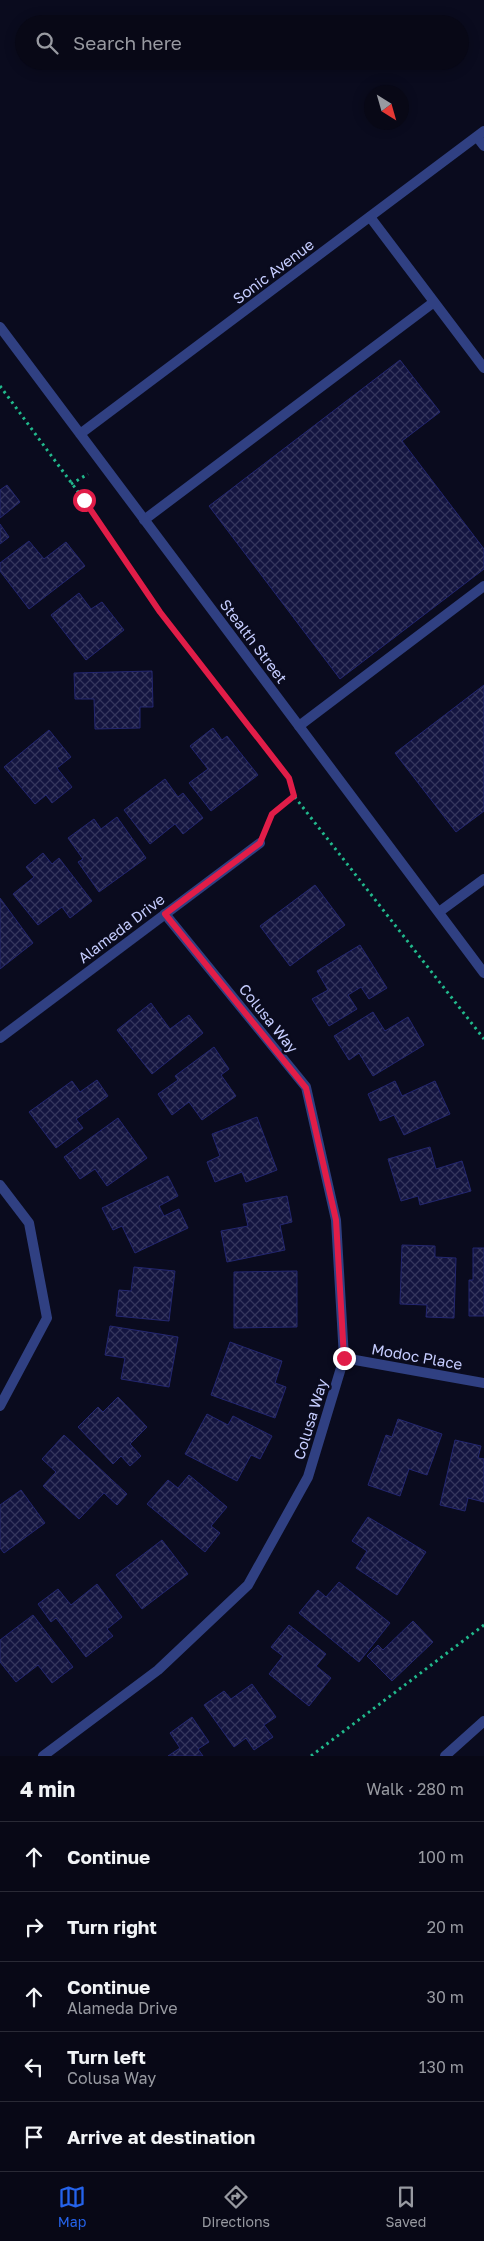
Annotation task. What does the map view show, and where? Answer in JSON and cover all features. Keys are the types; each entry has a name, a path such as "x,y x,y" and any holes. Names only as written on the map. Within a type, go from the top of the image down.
{"street":[{"path":"480,134 484,146"},
{"name":"Sonic Avenue","path":"80,434 480,134"},
{"path":"370,217 484,368"},
{"path":"144,520 434,302"},
{"name":"Stealth Street","path":"0,327 484,973"},
{"path":"299,726 484,586"},
{"name":"Alameda Drive","path":"0,1038 260,843"},
{"path":"439,912 484,879"},
{"name":"Colusa Way","path":"43,1756 158,1670 248,1585 308,1476 344,1358 336,1220 306,1088 165,914"},
{"path":"0,1186 29,1223 47,1318 0,1406"},
{"name":"Modoc Place","path":"344,1358 484,1383"},
{"path":"445,1756 484,1721"}],"path":[{"path":"0,386 84,500 160,612 289,778 294,796 484,1039"},
{"path":"260,843 272,814 294,796"},
{"path":"311,1756 484,1626"}],"building":[{"path":"400,360 440,412 402,441 484,549 484,569 340,679 209,506"},
{"path":"7,485 20,502 0,518 0,490"},
{"path":"0,524 9,537 0,544"},
{"path":"29,541 44,559 66,542 85,566 29,609 0,571 0,563"},
{"path":"79,593 91,609 102,602 124,630 86,660 51,615"},
{"path":"152,671 153,707 140,707 140,728 95,729 94,699 75,699 74,673"},
{"path":"484,685 484,811 456,832 395,753"},
{"path":"213,728 222,740 227,736 258,775 211,811 189,783 208,769 190,746"},
{"path":"49,730 71,757 57,768 72,787 52,803 46,795 35,804 4,767"},
{"path":"165,779 178,797 183,793 203,818 183,834 175,824 150,844 124,810"},
{"path":"117,817 146,858 99,892 78,862 83,859 68,838 94,819 101,829"},
{"path":"43,853 52,864 59,858 92,901 70,918 62,907 38,925 13,894 34,877 26,867"},
{"path":"315,885 345,925 290,966 260,926"},
{"path":"0,898 33,943 0,969"},
{"path":"360,945 387,988 369,999 361,987 348,995 357,1009 329,1026 312,999 328,990 317,971"},
{"path":"151,1003 170,1029 189,1015 203,1033 152,1074 117,1030"},
{"path":"373,1012 385,1031 408,1017 424,1045 373,1076 359,1053 349,1060 334,1036"},
{"path":"214,1047 229,1069 221,1075 236,1096 202,1120 189,1102 172,1115 158,1094 178,1080 175,1076"},
{"path":"97,1080 108,1096 76,1119 83,1128 56,1148 29,1112 72,1081 80,1092"},
{"path":"395,1081 402,1096 435,1081 450,1114 404,1135 394,1115 380,1121 368,1094"},
{"path":"257,1117 277,1170 246,1182 242,1172 215,1182 207,1162 220,1156 212,1134"},
{"path":"118,1118 147,1158 107,1186 95,1169 80,1179 64,1157"},
{"path":"430,1147 436,1169 462,1161 471,1191 420,1205 418,1196 401,1201 388,1159"},
{"path":"168,1176 178,1196 159,1206 164,1216 179,1209 188,1228 135,1253 122,1226 113,1230 102,1208"},
{"path":"287,1196 292,1222 280,1225 285,1250 227,1262 221,1231 248,1226 243,1204"},
{"path":"402,1245 435,1246 435,1257 456,1258 454,1318 426,1317 427,1305 400,1304"},
{"path":"473,1248 484,1248 484,1316 469,1316 469,1280 473,1280"},
{"path":"134,1267 175,1271 169,1321 116,1316 119,1290 131,1291"},
{"path":"297,1271 297,1327 234,1328 234,1272"},
{"path":"110,1326 178,1337 169,1387 121,1379 125,1358 105,1355"},
{"path":"230,1342 282,1361 275,1383 286,1387 275,1418 211,1395"},
{"path":"118,1397 147,1427 130,1444 141,1456 130,1466 121,1456 113,1464 78,1427 98,1407 103,1412"},
{"path":"207,1414 228,1425 233,1416 272,1436 260,1459 251,1455 237,1481 185,1454"},
{"path":"398,1419 442,1434 427,1475 409,1469 400,1496 368,1485 386,1435 392,1437"},
{"path":"64,1435 127,1494 117,1505 104,1493 79,1519 43,1486 56,1472 42,1459"},
{"path":"455,1440 481,1446 478,1458 484,1459 484,1502 468,1498 465,1511 440,1505"},
{"path":"189,1475 227,1507 211,1526 220,1533 205,1552 147,1504 168,1480 178,1488"},
{"path":"21,1490 45,1523 4,1553 0,1548 0,1505"},
{"path":"368,1517 426,1552 397,1595 356,1568 367,1551 352,1541"},
{"path":"162,1540 188,1574 142,1609 116,1575"},
{"path":"339,1582 390,1623 359,1662 299,1613 318,1590 326,1597"},
{"path":"97,1584 122,1617 107,1629 113,1636 86,1657 56,1618 51,1622 38,1604 58,1589 71,1605"},
{"path":"33,1615 73,1667 52,1683 38,1665 16,1682 0,1662 0,1640"},
{"path":"413,1621 433,1642 392,1681 367,1656 378,1645 383,1650"},
{"path":"289,1625 326,1654 316,1666 331,1678 309,1706 269,1674 283,1656 271,1647"},
{"path":"252,1684 276,1717 264,1725 273,1737 254,1750 246,1738 234,1747 204,1705 224,1691 231,1699"},
{"path":"192,1717 209,1742 198,1749 203,1756 168,1756 180,1748 170,1733"}],"route":[{"path":"84,500 160,612 289,778 294,796 272,814 260,843 165,914 306,1088 336,1220 344,1358"}]}
